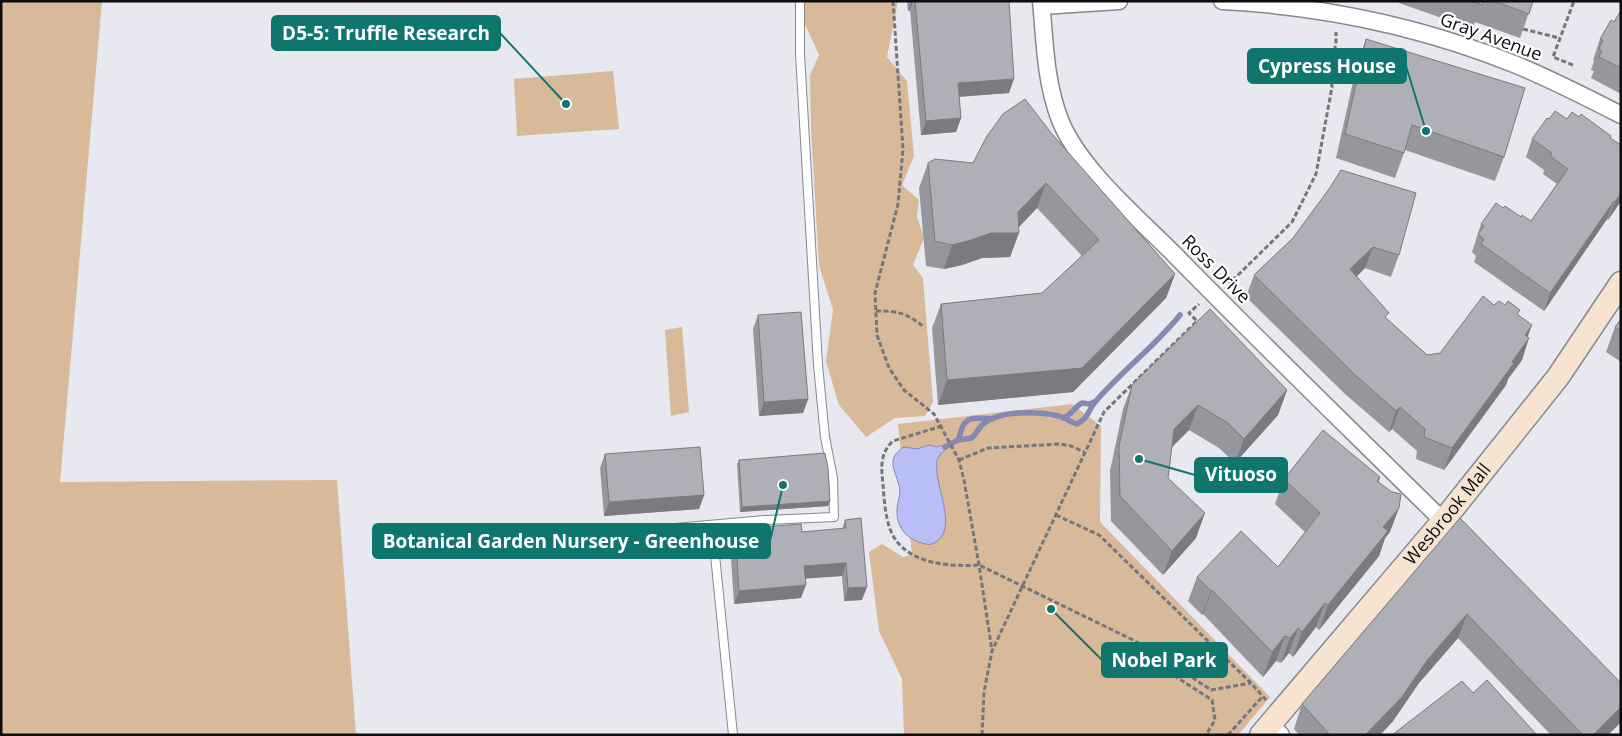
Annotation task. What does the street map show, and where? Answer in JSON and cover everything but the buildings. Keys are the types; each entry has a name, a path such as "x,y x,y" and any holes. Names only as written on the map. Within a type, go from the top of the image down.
{"street":[{"path":"1041,4 1119,1"},
{"name":"Gray Avenue","path":"1222,1 1301,8 1399,28 1514,64 1621,114"},
{"name":"Ross Drive","path":"1041,4 1047,75 1060,121 1080,155 1102,182 1211,293 1446,523"},
{"name":"Wesbrook Mall","path":"1273,727 1446,523 1558,377 1621,283"}],"lane":[{"path":"586,536 765,520 834,517 833,478 824,437 818,365 800,54 800,1"},
{"path":"712,525 733,735"}],"path":[{"path":"893,1 903,148 898,204 875,293 877,335 889,368 904,390 934,414 959,460 979,565 992,651"},
{"path":"1573,65 1553,57 1574,1"},
{"path":"982,735 984,692 992,651 1104,412 1197,321 1189,313 1211,293 1236,276 1292,222 1316,174 1332,87 1330,67 1336,44 1337,15"},
{"path":"1524,29 1559,38"},
{"path":"876,311 890,311 908,315 923,326"},
{"path":"942,426 893,441 887,446 883,454 883,495 890,529 896,541 920,559 961,566 979,565 1135,641 1211,690 1250,683"},
{"path":"959,460 988,448 1060,444 1071,446 1084,452"},
{"path":"1056,515 1099,535 1250,683 1262,697 1273,727"},
{"path":"1161,670 1164,670 1212,700"},
{"path":"1206,735 1215,720 1211,690"},
{"path":"1228,735 1262,697"}],"shaded area":[{"path":"1,1 102,1 60,482 337,480 356,735 1,735"},
{"path":"805,1 898,1 887,57 907,81 914,156 902,185 919,200 917,216 924,238 913,265 923,278 933,402 925,416 895,418 866,437 839,405 826,361 833,310 819,265 811,129 810,75 819,55 804,22"},
{"path":"613,71 619,129 517,136 514,79"},
{"path":"682,327 689,412 671,416 665,330"},
{"path":"1072,404 1101,426 1100,522 1270,697 1238,735 904,735 902,679 879,631 869,552 882,544 903,557 912,555 898,424"}],"water":[{"path":"929,445 937,447 943,445 946,449 937,461 938,481 944,504 945,526 942,535 933,544 916,541 907,535 900,526 897,510 900,491 893,467 894,457 904,447 917,449"}],"waterway":[{"path":"945,447 958,440 972,438 982,425 989,420 1008,414 1050,414 1077,424 1083,420 1093,404 1106,390 1180,315"},
{"path":"1063,418 1082,403 1090,404 1094,402"},
{"path":"958,440 962,428 967,421 975,418 992,419"}],"place":[{"name":"D5-5: Truffle Research","path":"566,104"},
{"name":"Cypress House","path":"1426,131"},
{"name":"Vituoso","path":"1139,459"},
{"name":"Botanical Garden Nursery - Greenhouse","path":"783,485"},
{"name":"Nobel Park","path":"1051,609"}]}
